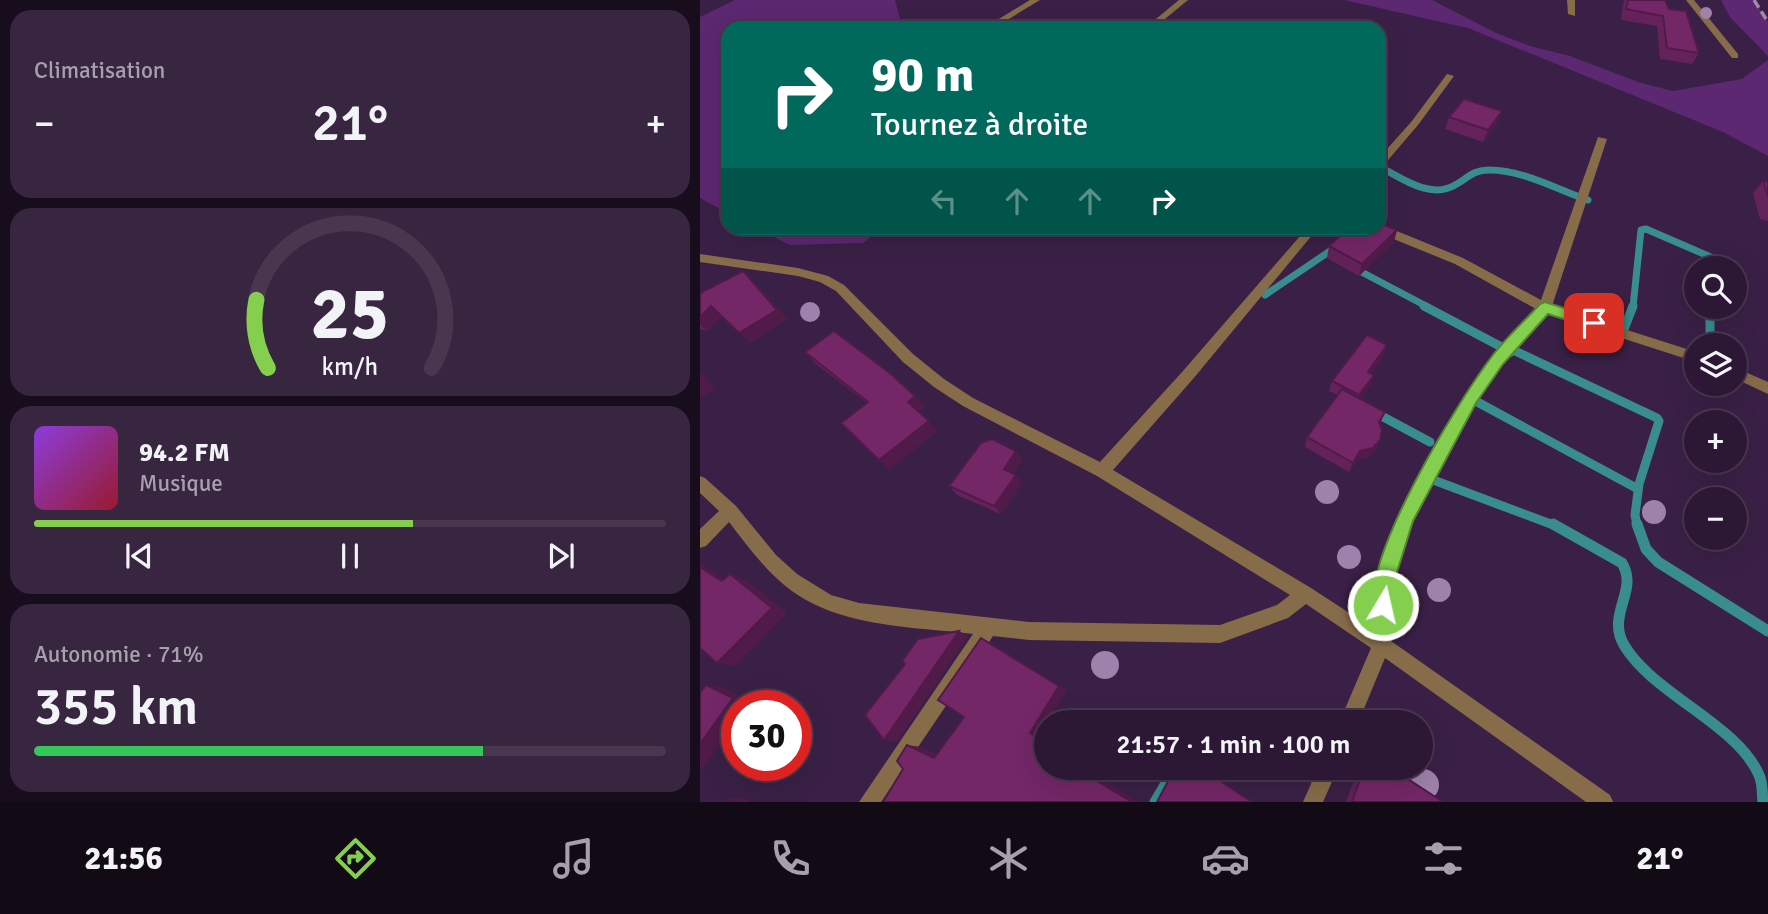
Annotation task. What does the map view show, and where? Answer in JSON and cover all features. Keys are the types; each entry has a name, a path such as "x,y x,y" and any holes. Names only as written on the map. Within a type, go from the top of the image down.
{"street":[{"path":"1000,21 1036,0"},
{"path":"1159,21 1184,0"},
{"path":"1572,0 1572,15"},
{"path":"1690,0 1735,57"},
{"path":"1386,156 1450,76"},
{"path":"1354,710 1382,645 1384,585 1405,518 1470,398 1497,360 1545,308 1602,139"},
{"path":"1386,231 1459,261 1545,308 1684,353"},
{"path":"1102,471 1188,375 1306,235"},
{"path":"700,258 798,272 824,279 841,288 908,358 939,383 968,402 1102,471 1305,594 1382,645 1603,802"},
{"path":"1747,378 1768,388"},
{"path":"700,483 730,511 770,561 791,580 827,602 859,612 1083,633 1220,634 1282,612 1305,594"},
{"path":"700,540 730,511"},
{"path":"869,802 989,626"},
{"path":"1313,802 1323,780"}],"shaded area":[{"path":"735,0 895,0 900,21 721,21 721,209 700,198 700,17"},
{"path":"1344,0 1432,0 1496,33 1530,46 1570,56 1638,82 1673,91 1742,79 1768,60 1768,156 1723,132 1468,28"},
{"path":"1721,0 1754,0 1768,22 1768,56 1730,17"},
{"path":"770,235 873,235 863,243 790,245"}],"building":[{"path":"1628,0 1665,0 1669,9 1686,11 1699,53 1667,48 1663,16 1626,9"},
{"path":"1464,99 1502,111 1488,130 1449,117"},
{"path":"1763,181 1768,182 1768,196"},
{"path":"1386,226 1397,230 1362,264 1329,246 1341,235 1386,235"},
{"path":"743,271 777,310 739,333 711,306 700,317 700,293"},
{"path":"834,331 891,374 915,396 908,402 929,421 879,460 841,423 868,402 805,352"},
{"path":"1367,335 1387,345 1368,372 1374,375 1359,395 1332,381"},
{"path":"1342,389 1385,412 1379,422 1382,430 1380,440 1373,448 1360,451 1353,463 1307,437"},
{"path":"992,439 1016,451 1004,469 1016,475 994,506 949,486 981,443"},
{"path":"700,567 722,581 730,574 772,608 717,663 700,648"},
{"path":"959,631 884,740 865,715 905,664 902,661 918,639"},
{"path":"981,638 1059,686 1044,710 1034,710 1034,727 1030,733 1034,736 1034,780 1096,780 1132,802 883,802 903,769 897,761 907,745 934,758 964,717 938,700"},
{"path":"706,685 721,692 721,715 700,744 700,693"},
{"path":"1169,780 1219,780 1252,802 1157,802"},
{"path":"1360,780 1409,780 1443,802 1352,802"}],"waterway":[{"path":"1386,170 1418,186 1437,190 1455,185 1479,171 1502,171 1527,177 1588,200"},
{"path":"1633,307 1641,230 1646,229 1708,256"},
{"path":"1265,295 1336,247"},
{"path":"1354,268 1428,307"},
{"path":"1424,306 1511,352"},
{"path":"1624,329 1633,306"},
{"path":"1710,319 1710,333"},
{"path":"1513,350 1657,418 1659,421 1639,484 1635,515 1637,526"},
{"path":"1470,398 1638,489"},
{"path":"1374,412 1430,442"},
{"path":"1428,478 1556,526"},
{"path":"1553,524 1622,563 1627,583 1618,623 1624,645 1637,663 1654,679 1733,740 1748,757 1760,778 1763,802"},
{"path":"1637,524 1646,549 1658,562 1768,631"},
{"path":"1155,802 1168,780"}],"railway":[{"path":"1754,0 1768,22"}],"route":[{"path":"1383,605 1384,585 1405,518 1470,398 1497,360 1545,308 1594,323"}]}
